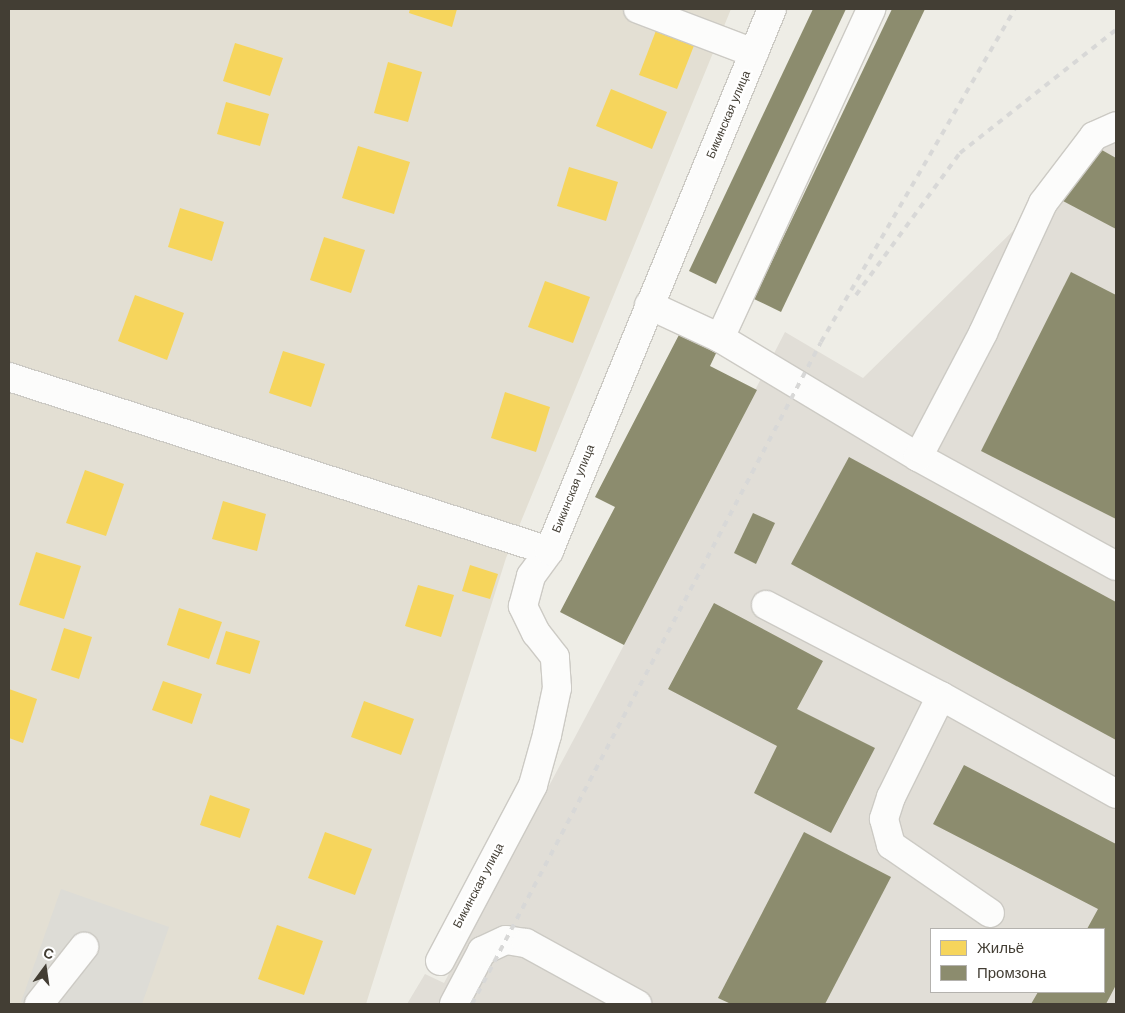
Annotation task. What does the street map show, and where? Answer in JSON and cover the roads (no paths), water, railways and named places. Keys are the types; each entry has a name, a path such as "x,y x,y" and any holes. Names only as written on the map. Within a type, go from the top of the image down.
{"street":[{"path":"638,9 754,53"},
{"name":"Бикинская улица","path":"440,961 534,785 547,735 557,688 555,656 536,633 523,606 531,576 549,551 772,9"},
{"path":"720,338 871,9"},
{"path":"918,457 983,333 1043,204 1094,136 1116,126"},
{"path":"649,305 720,338 918,457 1116,566"},
{"path":"9,377 549,551"},
{"path":"766,605 941,696 1116,794"},
{"path":"941,696 891,797 884,820 891,845 990,913"},
{"path":"454,1004 482,951 506,940 526,943 637,1004"},
{"path":"39,1004 84,948"}],"railway":[{"path":"472,1004 821,342 1015,9"},
{"path":"856,295 960,153 1116,30"}]}
